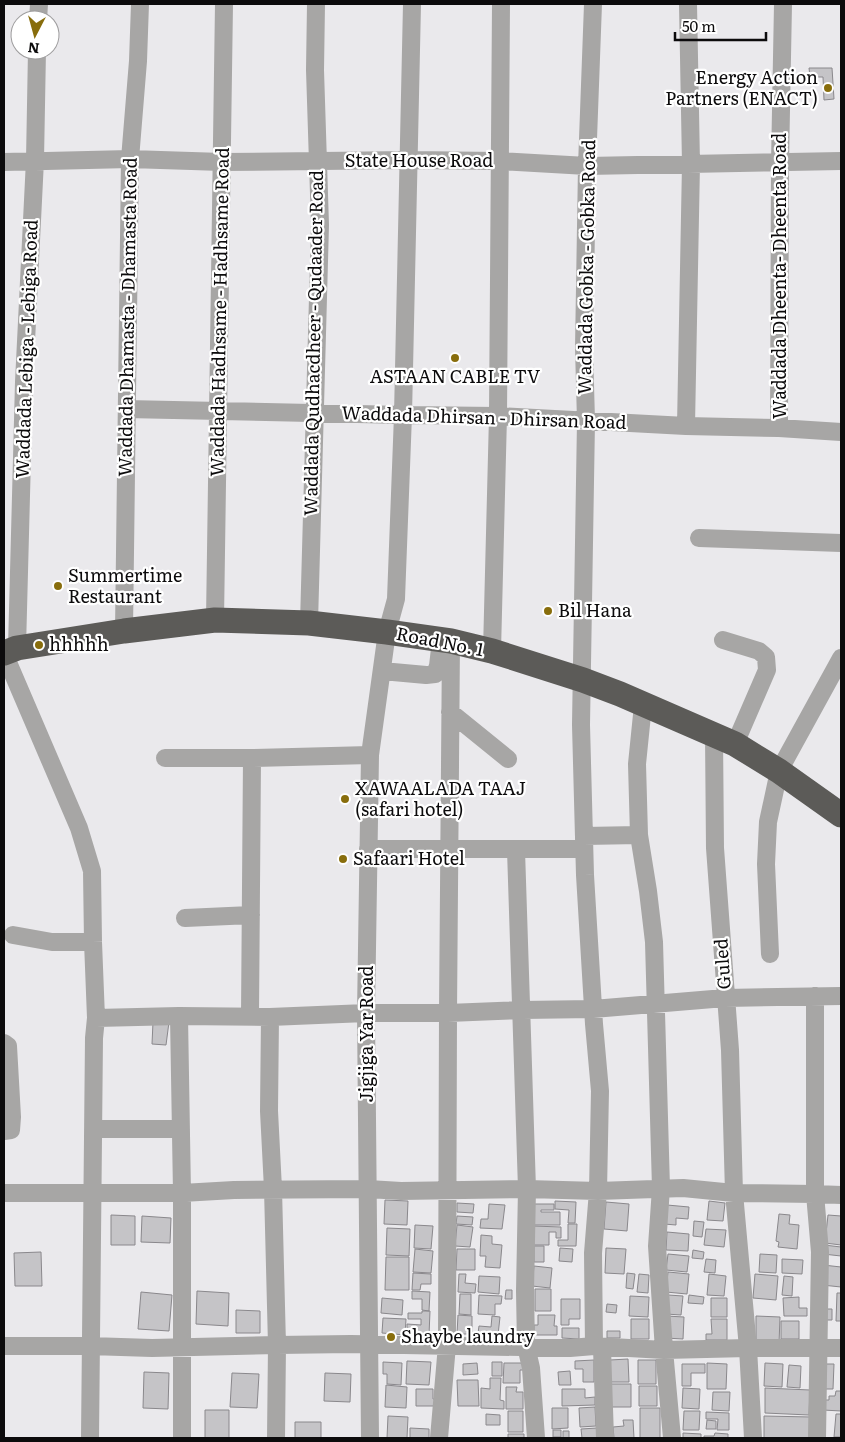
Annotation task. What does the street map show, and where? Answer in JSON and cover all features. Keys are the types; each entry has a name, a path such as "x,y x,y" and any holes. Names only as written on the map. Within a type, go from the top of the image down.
{"highway":[{"name":"Road No. 1","path":"8,651 124,631 216,620 309,623 446,641 492,651 583,680 724,740 779,771 841,815"}],"street":[{"name":"Waddada Dhamasta - Dhamasta Road","path":"124,631 130,159 138,61 140,4"},
{"name":"Waddada Hadhsame - Hadhsame Road","path":"216,620 224,4"},
{"name":"Waddada Qudhacdheer - Qudaader Road","path":"309,623 320,225 315,70 316,4"},
{"name":"Jigjiga Yar Road","path":"370,1438 366,1013 370,756 387,632 396,599 410,160 412,4"},
{"path":"492,651 498,416 501,4"},
{"name":"Waddada Gobka - Gobka Road","path":"593,4 584,348 586,421 581,725 584,843 593,1009 600,1091 598,1191 594,1253 598,1347 605,1438"},
{"path":"686,426 691,164 688,4"},
{"name":"Waddada Dheenta- Dheenta Road","path":"779,428 783,4"},
{"name":"Waddada Lebiga - Lebiga Road","path":"8,651 35,160 37,60"},
{"name":"State House Road","path":"4,162 130,159 222,162 410,160 500,161 588,166 838,162"},
{"name":"Waddada Dhirsan - Dhirsan Road","path":"126,409 498,416 841,432"},
{"path":"699,538 841,543"},
{"path":"723,640 759,651 766,657 767,670 724,740"},
{"path":"382,671 426,675 435,674 446,641"},
{"path":"439,1438 447,1345 450,712 446,641"},
{"path":"8,651 79,828 92,871 96,1018 94,1038 90,1438"},
{"path":"770,954 766,856 768,822 779,771 841,658"},
{"path":"643,705 637,764 639,835 654,942 661,1188 657,1246 672,1438"},
{"path":"450,712 508,759"},
{"name":"Guled","path":"724,740 715,848 730,1050 734,1193 748,1348 753,1438"},
{"path":"165,758 370,756"},
{"path":"250,1016 252,758"},
{"path":"368,849 516,850 639,835"},
{"path":"516,850 527,1189 526,1346 531,1368 536,1438"},
{"path":"185,918 251,915"},
{"path":"13,935 52,942 93,942"},
{"path":"815,996 815,1194 820,1252 817,1438"},
{"path":"96,1018 179,1016 270,1017 366,1013 414,1014 593,1009 725,998 841,996"},
{"path":"179,1016 182,1193 182,1438"},
{"path":"270,1017 269,1111 277,1345 276,1438"},
{"path":"4,1043 8,1046 12,1117 11,1130 4,1131"},
{"path":"93,1129 181,1129"},
{"path":"4,1193 182,1193 368,1189 598,1191 683,1188 734,1193 841,1195"},
{"path":"4,1346 183,1348 277,1345 447,1345 664,1350 841,1348"}],"building":[{"name":"Energy Action Partners (ENACT)","path":"809,68 832,68 834,99 824,100 823,77 810,77"},
{"path":"153,1022 169,1022 166,1045 152,1044"},
{"path":"385,1200 408,1201 407,1225 384,1224"},
{"path":"555,1201 576,1202 575,1223 568,1223 569,1210 555,1209"},
{"path":"709,1201 725,1203 723,1221 707,1220"},
{"path":"606,1202 629,1204 627,1231 604,1229"},
{"path":"457,1203 474,1204 473,1213 457,1212"},
{"path":"489,1204 505,1205 502,1229 480,1228 481,1219 488,1219"},
{"path":"532,1204 554,1204 554,1210 541,1210 541,1212 560,1212 560,1225 532,1225"},
{"path":"667,1205 689,1207 688,1219 676,1218 676,1225 664,1224"},
{"path":"779,1214 790,1215 789,1224 799,1225 797,1249 778,1247 779,1242 776,1241"},
{"path":"111,1215 135,1216 135,1245 111,1245"},
{"path":"828,1215 841,1216 841,1245 825,1243"},
{"path":"142,1216 171,1218 170,1243 141,1242"},
{"path":"457,1216 473,1217 472,1225 456,1224"},
{"path":"694,1221 704,1222 702,1237 693,1236"},
{"path":"568,1224 577,1224 576,1246 558,1246 558,1240 568,1240"},
{"path":"415,1225 433,1226 431,1249 414,1248"},
{"path":"457,1225 473,1227 470,1247 455,1246"},
{"path":"533,1226 561,1227 561,1238 556,1238 556,1232 549,1232 549,1245 533,1245"},
{"path":"387,1228 410,1229 409,1256 386,1255"},
{"path":"706,1229 726,1230 724,1247 704,1245"},
{"path":"667,1232 689,1234 688,1251 666,1250"},
{"path":"481,1235 492,1236 492,1244 502,1245 500,1268 485,1267 486,1256 480,1256"},
{"path":"824,1245 841,1247 841,1256 823,1254"},
{"path":"534,1246 544,1246 544,1262 534,1262"},
{"path":"560,1248 573,1249 572,1262 559,1261"},
{"path":"606,1248 626,1249 624,1274 605,1273"},
{"path":"415,1249 433,1251 431,1273 413,1272"},
{"path":"457,1249 475,1249 475,1270 456,1270"},
{"path":"693,1250 704,1252 703,1259 692,1258"},
{"path":"41,1252 42,1286 15,1286 14,1253"},
{"path":"668,1254 689,1256 687,1272 666,1270"},
{"path":"760,1254 777,1255 776,1273 759,1272"},
{"path":"386,1257 409,1257 409,1290 385,1290"},
{"path":"706,1259 716,1260 715,1273 704,1272"},
{"path":"782,1259 803,1260 802,1274 782,1273"},
{"path":"823,1265 841,1267 841,1287 822,1285"},
{"path":"534,1266 552,1268 550,1288 532,1286"},
{"path":"668,1272 689,1274 687,1294 666,1292"},
{"path":"413,1273 431,1274 431,1284 421,1284 420,1290 412,1290"},
{"path":"627,1273 635,1274 633,1289 626,1288"},
{"path":"459,1274 466,1274 465,1283 476,1284 475,1293 458,1292"},
{"path":"639,1274 649,1275 648,1293 637,1292"},
{"path":"709,1274 726,1276 724,1296 707,1295"},
{"path":"755,1274 778,1276 776,1300 753,1298"},
{"path":"479,1276 500,1277 499,1294 478,1292"},
{"path":"784,1276 793,1277 792,1296 782,1295"},
{"path":"535,1289 551,1289 551,1311 535,1311"},
{"path":"506,1290 512,1290 512,1299 505,1299"},
{"path":"197,1291 229,1293 228,1326 196,1324"},
{"path":"412,1291 430,1292 429,1311 422,1310 422,1299 412,1299"},
{"path":"141,1292 172,1295 169,1331 138,1329"},
{"path":"837,1293 841,1293 841,1321 836,1321"},
{"path":"460,1294 471,1294 471,1315 459,1314"},
{"path":"479,1295 502,1296 501,1304 495,1304 495,1315 478,1314"},
{"path":"668,1295 683,1296 681,1315 666,1314"},
{"path":"689,1295 704,1297 703,1304 688,1303"},
{"path":"630,1296 649,1297 648,1317 629,1316"},
{"path":"799,1297 799,1308 807,1308 807,1316 784,1316 783,1298"},
{"path":"382,1298 403,1300 402,1315 381,1313"},
{"path":"711,1298 727,1298 727,1317 711,1317"},
{"path":"561,1299 580,1299 580,1319 569,1319 569,1325 561,1325"},
{"path":"607,1304 617,1305 616,1313 606,1312"},
{"path":"826,1309 832,1309 832,1320 826,1320"},
{"path":"236,1310 260,1311 260,1333 236,1333"},
{"path":"422,1311 430,1311 429,1335 407,1333 407,1324 421,1325 421,1319 408,1319 408,1313 422,1313"},
{"path":"458,1315 472,1316 472,1334 457,1334"},
{"path":"538,1315 555,1315 554,1326 557,1326 557,1335 534,1335 534,1325 538,1325"},
{"path":"492,1316 500,1317 498,1335 478,1333 479,1326 491,1327"},
{"path":"666,1316 684,1317 683,1339 665,1338"},
{"path":"756,1316 780,1317 779,1344 756,1344"},
{"path":"383,1318 406,1319 405,1335 382,1333"},
{"path":"631,1319 649,1319 649,1339 631,1339"},
{"path":"711,1319 727,1319 727,1340 706,1340 706,1334 712,1334"},
{"path":"781,1321 799,1321 799,1339 781,1339"},
{"path":"562,1328 579,1328 579,1339 562,1338"},
{"path":"607,1331 620,1331 620,1338 607,1338"},
{"path":"628,1359 629,1382 610,1382 610,1360"},
{"path":"594,1360 594,1382 583,1382 583,1369 575,1369 575,1361"},
{"path":"638,1360 656,1360 656,1384 638,1384"},
{"path":"407,1361 431,1362 429,1385 406,1384"},
{"path":"383,1362 402,1363 401,1385 387,1384 387,1374 383,1374"},
{"path":"492,1362 502,1362 502,1376 492,1376"},
{"path":"477,1363 478,1374 463,1375 463,1364"},
{"path":"504,1363 529,1363 529,1370 520,1370 520,1383 503,1383"},
{"path":"707,1363 727,1364 726,1389 707,1389"},
{"path":"765,1363 783,1364 782,1387 764,1386"},
{"path":"682,1364 705,1364 705,1373 691,1373 691,1386 682,1386"},
{"path":"823,1364 834,1364 833,1389 822,1389"},
{"path":"789,1365 801,1366 800,1388 787,1387"},
{"path":"570,1371 571,1385 559,1385 558,1372"},
{"path":"144,1372 169,1373 168,1409 143,1408"},
{"path":"232,1373 259,1374 257,1408 230,1407"},
{"path":"325,1373 351,1374 350,1402 324,1401"},
{"path":"490,1378 501,1378 500,1400 504,1401 504,1409 481,1408 481,1388 490,1389"},
{"path":"457,1380 478,1380 479,1406 458,1406"},
{"path":"611,1384 631,1384 631,1407 611,1407"},
{"path":"386,1385 407,1387 406,1408 385,1407"},
{"path":"639,1386 657,1386 657,1406 639,1406"},
{"path":"506,1387 517,1387 516,1392 523,1392 523,1409 506,1409"},
{"path":"683,1388 700,1389 699,1409 682,1408"},
{"path":"765,1388 810,1390 809,1415 765,1413"},
{"path":"416,1389 433,1389 433,1399 436,1399 435,1406 416,1406"},
{"path":"562,1389 585,1389 585,1398 595,1397 595,1405 562,1406"},
{"path":"836,1391 841,1391 841,1411 823,1410 823,1400 829,1400 829,1396 835,1396"},
{"path":"713,1392 730,1392 729,1411 712,1410"},
{"path":"595,1407 596,1426 580,1427 579,1408"},
{"path":"552,1408 568,1408 568,1428 552,1429"},
{"path":"640,1408 660,1408 660,1438 640,1438"},
{"path":"205,1410 229,1410 229,1438 205,1438"},
{"path":"508,1411 523,1411 523,1432 508,1432"},
{"path":"684,1411 700,1411 699,1430 683,1430"},
{"path":"706,1412 729,1413 729,1430 717,1430 718,1419 706,1419"},
{"path":"486,1414 500,1415 500,1425 486,1425"},
{"path":"836,1414 841,1414 841,1437 834,1437"},
{"path":"388,1416 408,1417 407,1438 387,1438"},
{"path":"764,1416 811,1417 810,1438 764,1438"},
{"path":"623,1420 633,1420 634,1438 614,1438 613,1427 624,1426"},
{"path":"707,1420 716,1421 716,1429 706,1429"},
{"path":"295,1422 321,1422 321,1438 295,1438"},
{"path":"410,1428 429,1429 429,1438 410,1438"},
{"path":"597,1428 597,1438 582,1438 581,1429"},
{"path":"553,1430 561,1430 561,1437 553,1437"},
{"path":"563,1431 569,1431 569,1438 563,1438"},
{"path":"683,1433 701,1434 701,1438 683,1438"},
{"path":"715,1433 728,1434 728,1438 704,1438 704,1436 714,1436"},
{"path":"508,1434 524,1434 524,1438 508,1438"}],"place":[{"name":"Energy Action Partners (ENACT)","path":"828,88"},
{"name":"ASTAAN CABLE TV","path":"455,358"},
{"name":"Summertime Restaurant","path":"58,586"},
{"name":"Bil Hana","path":"548,611"},
{"name":"hhhhh","path":"39,645"},
{"name":"XAWAALADA TAAJ (safari hotel)","path":"345,799"},
{"name":"Safaari Hotel","path":"343,859"},
{"name":"Shaybe laundry","path":"391,1337"}]}
